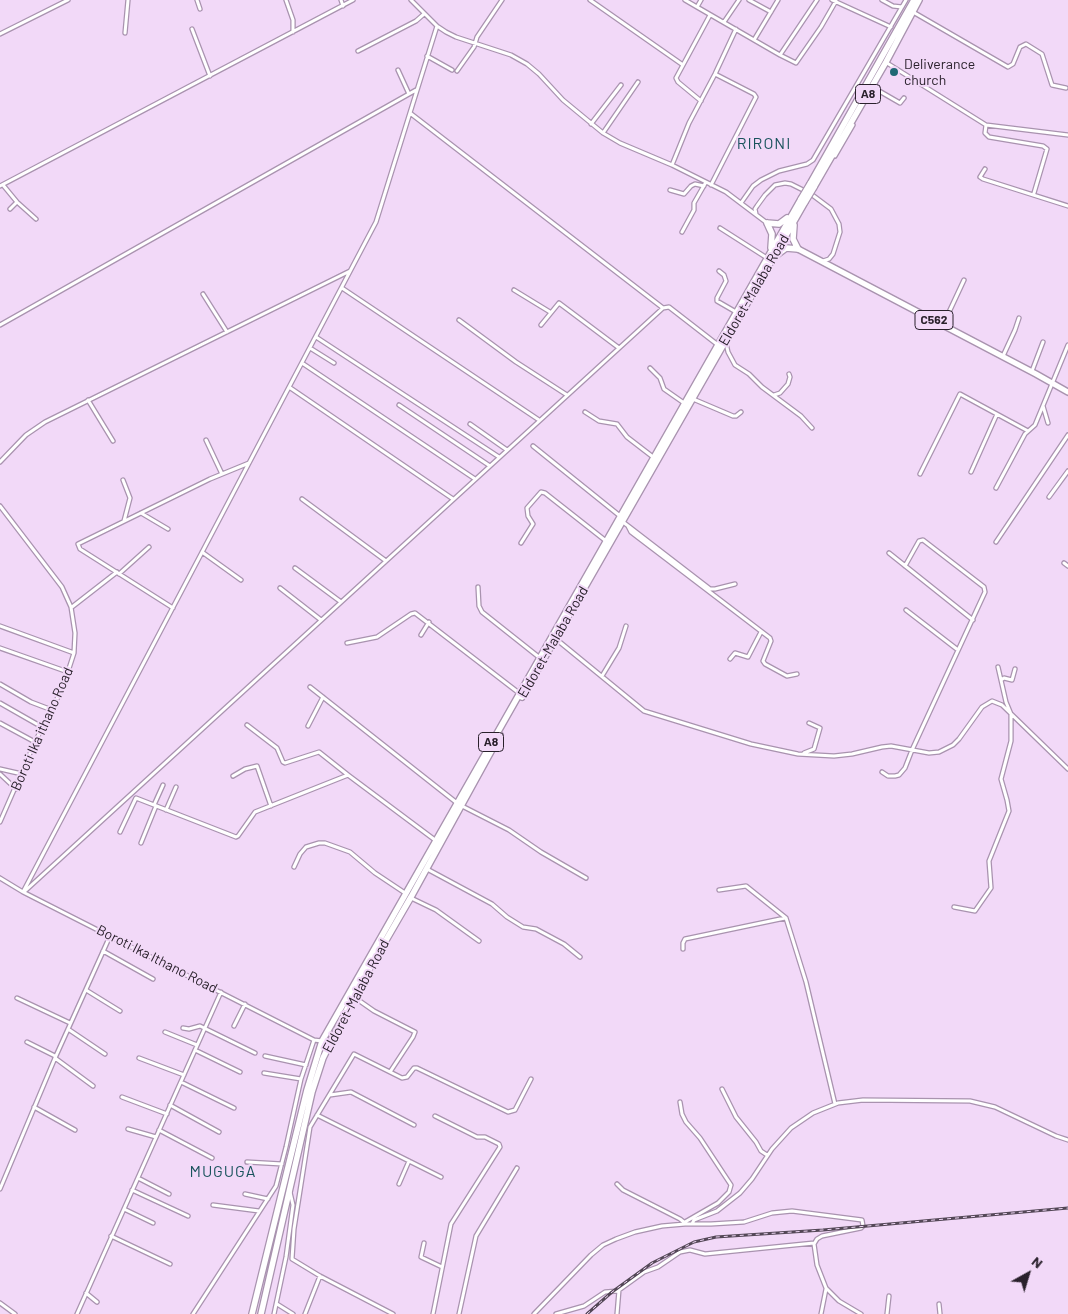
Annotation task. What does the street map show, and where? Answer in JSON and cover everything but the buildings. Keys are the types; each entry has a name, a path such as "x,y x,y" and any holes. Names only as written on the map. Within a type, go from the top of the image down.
{"highway":[{"name":"Eldoret-Malaba Road","path":"812,185 914,0"},
{"name":"Eldoret-Malaba Road","path":"261,1314 317,1075 335,1031 436,840 459,805 555,638 736,312 887,63 919,0"},
{"name":"Eldoret-Malaba Road","path":"252,1314 307,1090 322,1042 408,896 426,869 519,693 606,541 621,519 726,340 797,210"},
{"path":"768,257 772,239 767,224 776,225 782,223 797,210"},
{"path":"797,210 792,235 798,249"},
{"path":"768,266 782,250 790,247 798,249"}],"main road":[{"name":"C562","path":"798,249 1068,392"}],"street":[{"path":"0,34 68,0"},
{"path":"125,33 128,0"},
{"path":"197,0 200,8"},
{"path":"286,0 293,20 293,32"},
{"path":"341,0 344,6"},
{"path":"36,219 1,186 353,0"},
{"path":"411,0 437,26 456,37 511,55 527,64 563,100 603,133 620,143 672,165 705,184"},
{"path":"457,72 474,47 477,37 502,0"},
{"path":"590,0 683,64"},
{"path":"685,0 796,63 821,26 834,0 891,27"},
{"path":"697,7 701,0"},
{"path":"724,22 739,0"},
{"path":"749,0 771,12"},
{"path":"754,40 778,0"},
{"path":"780,55 817,0"},
{"path":"882,0 893,6 902,7"},
{"path":"740,203 753,186 761,180 779,171 799,167 813,160 906,0"},
{"path":"912,12 1008,67 1013,64 1020,46 1026,44 1042,54 1052,85 1066,88"},
{"path":"358,51 416,21 424,14"},
{"path":"701,101 676,80 710,15"},
{"path":"23,892 342,288 379,213 437,26"},
{"path":"192,29 210,76"},
{"path":"672,165 689,123 716,74 736,29"},
{"path":"428,56 452,70"},
{"path":"825,172 887,63 986,125 1068,135"},
{"path":"398,70 409,94"},
{"path":"711,185 756,97 754,94 716,74"},
{"path":"603,133 638,82"},
{"path":"591,124 621,85"},
{"path":"874,88 900,103 904,98"},
{"path":"0,325 417,90"},
{"path":"410,113 663,308"},
{"path":"986,125 986,133 989,137 1043,146 1047,149 1034,193"},
{"path":"985,169 980,177 983,180 1068,206"},
{"path":"670,190 684,194 695,184 711,185 740,203 767,224"},
{"path":"682,232 694,210 694,203 705,184"},
{"path":"756,215 755,209 765,195 779,184 791,184 821,201 834,212 840,232 833,254 829,259 822,262"},
{"path":"10,209 17,202"},
{"path":"720,228 768,257"},
{"path":"0,462 35,428 350,271"},
{"path":"719,271 724,275 726,281 716,298 717,302 736,312"},
{"path":"943,325 964,280"},
{"path":"342,288 539,420"},
{"path":"514,290 550,312"},
{"path":"203,294 227,332"},
{"path":"540,325 558,303 619,348"},
{"path":"23,892 663,308 669,307 718,345"},
{"path":"1002,356 1019,318"},
{"path":"459,320 516,362 567,395"},
{"path":"316,337 499,457"},
{"path":"726,340 728,352 733,363 801,416 812,428"},
{"path":"1032,372 1043,342"},
{"path":"996,488 1025,434 1035,425 1068,345"},
{"path":"310,348 334,363"},
{"path":"302,363 475,479"},
{"path":"650,368 660,378 664,389 684,404"},
{"path":"773,396 780,393 788,384 790,380 789,374"},
{"path":"289,387 453,499"},
{"path":"920,474 960,394 1028,431"},
{"path":"692,398 733,416 741,412"},
{"path":"88,400 113,441"},
{"path":"399,405 490,466"},
{"path":"1042,406 1048,423"},
{"path":"585,412 599,421 617,424 626,437 654,457"},
{"path":"972,472 997,414"},
{"path":"470,424 507,450"},
{"path":"996,542 1068,435"},
{"path":"206,440 222,474"},
{"path":"532,446 628,526 710,589 734,584"},
{"path":"173,608 80,549 78,544 250,462"},
{"path":"1049,497 1068,472"},
{"path":"122,480 130,498 124,521"},
{"path":"521,543 533,524 528,516 527,508 541,492 545,493 606,541"},
{"path":"302,499 386,561"},
{"name":"Boroti Ika ithano Road","path":"0,506 62,587 71,607 76,633 74,653 68,672 0,822"},
{"path":"141,513 168,529"},
{"path":"628,526 630,532 771,640 764,663 787,676 796,674"},
{"path":"882,772 888,776 899,775 905,768 985,592 984,587 923,540 919,541 905,566"},
{"path":"71,607 118,573 149,547"},
{"path":"202,552 241,580"},
{"path":"889,553 973,620"},
{"path":"1064,563 1068,566"},
{"path":"295,568 341,602"},
{"path":"280,588 321,620"},
{"path":"478,588 479,606 482,612 540,658"},
{"path":"906,610 958,650"},
{"path":"347,643 377,637 414,613 417,613 519,693"},
{"path":"421,634 429,622"},
{"path":"0,626 74,653"},
{"path":"602,676 619,648 626,626"},
{"path":"730,659 735,653 748,657 761,632"},
{"path":"555,638 647,712 773,750 802,754 842,755 882,747 934,753 948,748 959,739 982,707 992,701 1002,705 1068,769"},
{"path":"0,648 68,672"},
{"path":"954,907 975,910 992,886 989,861 1009,811 1001,779 1011,741 1011,714 1006,702 998,667"},
{"path":"1001,680 1012,680 1014,669"},
{"path":"0,684 31,702 52,710"},
{"path":"310,687 459,805 509,830 541,852 586,878"},
{"path":"308,726 323,698"},
{"path":"0,703 42,728"},
{"path":"802,754 814,749 820,728 809,723"},
{"path":"0,724 35,742"},
{"path":"247,725 277,748 283,762 286,763 320,752 436,840"},
{"path":"233,776 245,769 257,766 271,806"},
{"path":"0,769 22,774"},
{"path":"0,774 16,788"},
{"path":"120,832 135,799 236,837 253,813 348,774"},
{"path":"141,843 163,785"},
{"path":"166,810 176,787"},
{"path":"294,867 300,854 306,847 319,843 350,852 375,873 408,896 436,910 479,941"},
{"path":"426,869 492,904 507,917 523,927 536,929 564,944 580,957"},
{"name":"Boroti Ika Ithano Road","path":"0,878 23,892 314,1040 322,1042"},
{"path":"720,890 746,886 786,918 806,982 835,1104"},
{"path":"683,950 685,939 786,918"},
{"path":"0,1190 55,1057 110,936"},
{"path":"103,951 153,979"},
{"path":"86,990 120,1012"},
{"path":"76,1314 221,992"},
{"path":"353,997 374,1011 415,1032 390,1072"},
{"path":"17,998 70,1023"},
{"path":"234,1026 245,1004"},
{"path":"183,1028 189,1029 200,1026 254,1053"},
{"path":"68,1029 105,1054"},
{"path":"165,1032 197,1045"},
{"path":"193,1314 276,1186 301,1079 314,1040"},
{"path":"27,1042 55,1057 93,1086"},
{"path":"195,1050 240,1072"},
{"path":"393,1314 320,1276 292,1257 293,1233 303,1165 310,1127 317,1115 354,1054 404,1078 414,1068 417,1068 508,1112 515,1110 531,1079"},
{"path":"265,1056 306,1065"},
{"path":"139,1058 184,1075"},
{"path":"264,1073 301,1079"},
{"path":"181,1082 234,1108"},
{"path":"722,1089 736,1117 756,1142 760,1151 767,1155"},
{"path":"330,1095 351,1092 414,1125"},
{"path":"122,1097 166,1114"},
{"path":"692,1224 694,1220 717,1210 737,1196 749,1184 767,1155 792,1128 813,1113 835,1104 863,1100 970,1101 995,1108 1068,1140"},
{"path":"680,1102 682,1114 686,1122 700,1138 731,1185 729,1192 718,1203 685,1223"},
{"path":"170,1105 219,1132"},
{"path":"34,1107 75,1130"},
{"path":"317,1115 441,1177"},
{"path":"433,1314 452,1222 500,1145 485,1137 476,1137 435,1116"},
{"path":"128,1129 156,1137"},
{"path":"159,1130 212,1158"},
{"path":"398,1184 409,1161"},
{"path":"247,1162 282,1164"},
{"path":"459,1314 476,1236 517,1168"},
{"path":"138,1178 169,1194"},
{"path":"617,1184 623,1190 685,1223"},
{"path":"274,1314 286,1257 293,1205 290,1189"},
{"path":"132,1190 188,1216"},
{"path":"245,1194 268,1199"},
{"path":"213,1204 260,1211"},
{"path":"124,1209 153,1223"},
{"path":"534,1314 603,1245 635,1232 685,1223 744,1222 787,1211 862,1220 863,1226 861,1228 824,1235 818,1237 814,1243 817,1265 826,1288 839,1301 861,1314"},
{"path":"112,1236 170,1264"},
{"path":"424,1243 421,1257 442,1267"},
{"path":"556,1314 584,1306 607,1291 618,1291 644,1272 687,1250 705,1254 814,1243"},
{"path":"305,1314 320,1276"},
{"path":"821,1314 826,1288"},
{"path":"618,1291 618,1314"},
{"path":"86,1293 97,1302"},
{"path":"887,1314 889,1296"},
{"path":"0,1303 15,1314"},
{"path":"277,1304 293,1314"},
{"path":"939,1304 940,1314"}],"railway":[{"path":"587,1314 612,1292 652,1263 694,1242 716,1237 823,1230 1068,1208"}],"place":[{"name":"Deliverance church","path":"894,72"}],"district":[{"name":"RIRONI","path":"764,144"},
{"name":"MUGUGA","path":"223,1172"}]}
